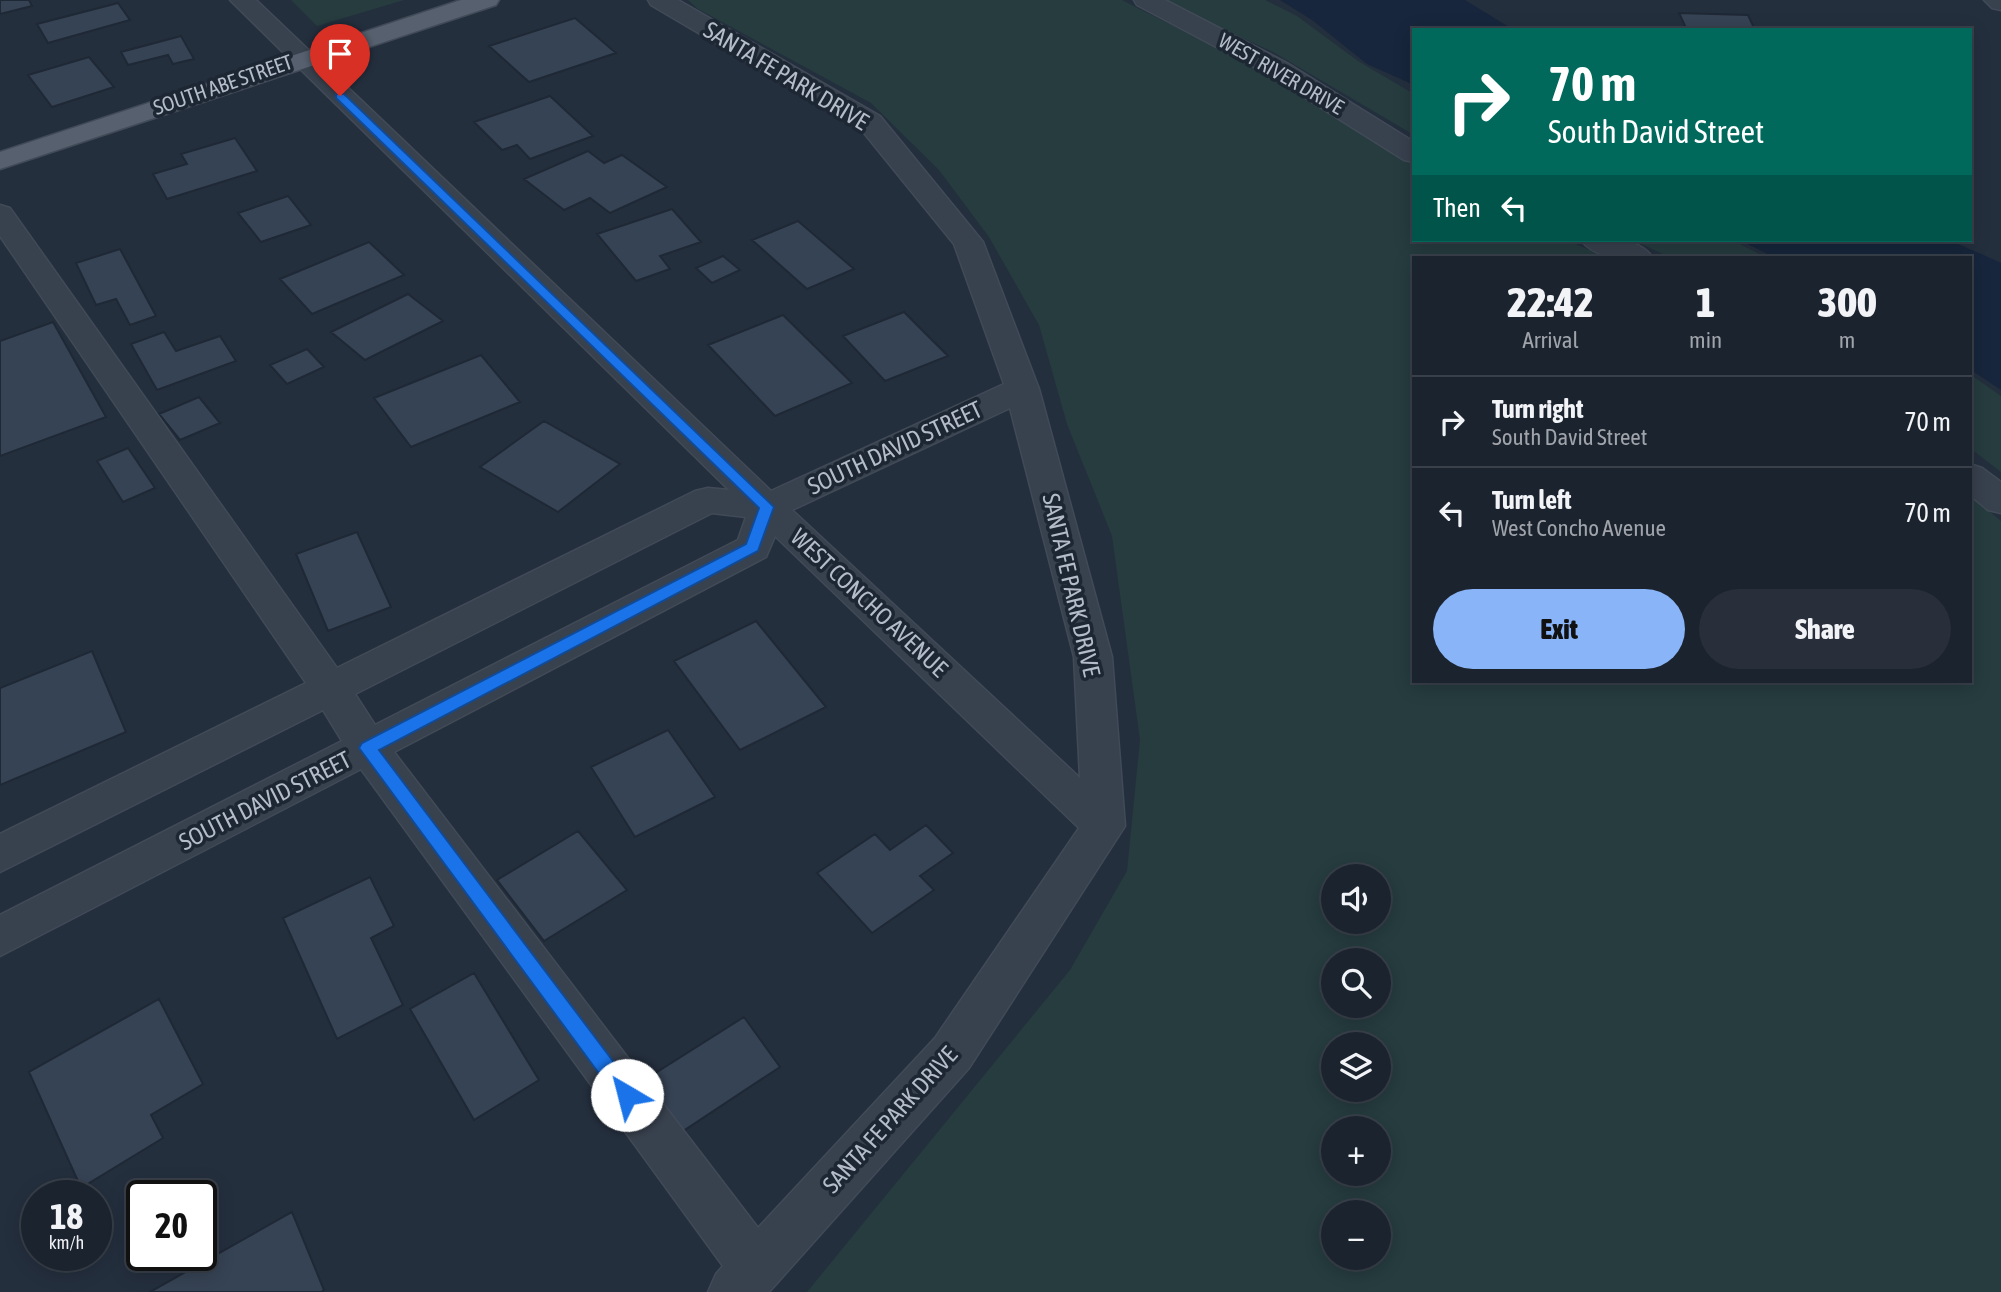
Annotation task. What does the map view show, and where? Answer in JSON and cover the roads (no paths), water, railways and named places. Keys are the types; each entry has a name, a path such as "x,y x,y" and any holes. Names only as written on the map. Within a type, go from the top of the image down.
{"main road":[{"name":"SOUTH ABE STREET","path":"0,161 301,59 487,0"}],"street":[{"name":"WEST CONCHO AVENUE","path":"242,0 767,507 1104,826"},
{"name":"SANTA FE PARK DRIVE","path":"660,0 870,122 968,242 1022,389 1093,657 1104,826 952,1053 745,1281"},
{"name":"WEST RIVER DRIVE","path":"1146,0 1278,69 1412,153"},
{"path":"1996,0 2001,3"},
{"path":"0,214 330,688 368,748 745,1281"},
{"path":"1601,242 1635,256"},
{"name":"SOUTH DAVID STREET","path":"0,937 753,548 767,507 1022,389"},
{"path":"1972,479 2001,501"},
{"path":"0,854 708,500 767,507"}],"water":[{"path":"1280,0 1465,0 1511,28 1412,28 1412,84 1367,64 1312,20"},
{"path":"1743,242 1954,242 2001,263 2001,390 1972,371 1972,256 1772,256"}]}
